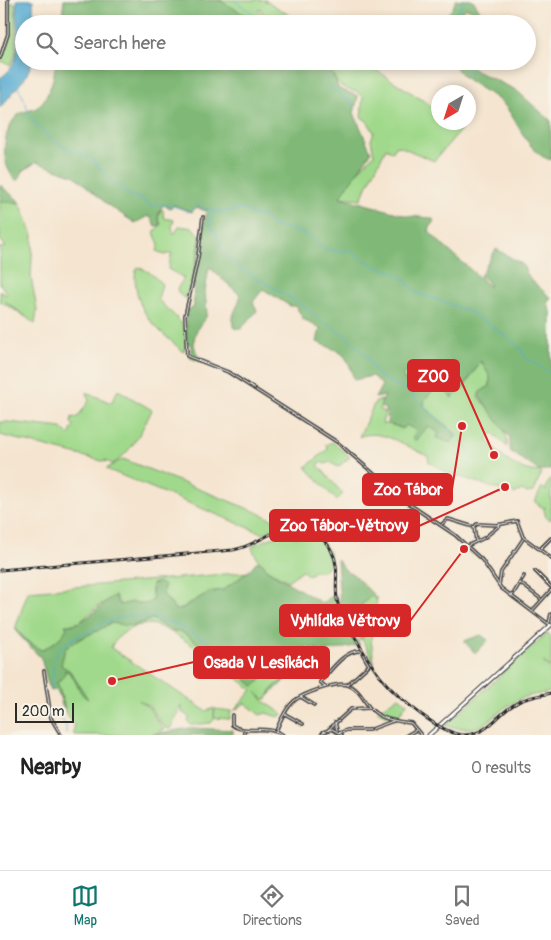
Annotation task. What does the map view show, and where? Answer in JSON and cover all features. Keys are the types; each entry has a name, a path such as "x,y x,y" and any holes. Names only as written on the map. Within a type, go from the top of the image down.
{"street":[{"path":"0,58 8,34 8,0"},
{"path":"0,46 4,48"},
{"path":"203,217 198,257 184,316 187,337 186,355 194,360 228,372 334,440 409,504 442,524 482,560 499,587 550,625"},
{"path":"442,524 450,519 474,527"},
{"path":"474,527 477,524 500,525 517,521 524,538 551,558"},
{"path":"467,546 500,525"},
{"path":"474,527 477,541"},
{"path":"499,587 502,571 524,538"},
{"path":"541,549 551,538"},
{"path":"531,612 551,589 535,571"},
{"path":"511,597 524,576"},
{"path":"520,583 542,600"},
{"path":"429,735 550,625 551,614"},
{"path":"276,731 291,704 300,697 326,687 347,684 369,665 362,651 350,652 345,656 320,682 326,687"},
{"path":"44,671 53,721 60,735"},
{"path":"347,684 356,690 370,708 380,716 394,721 412,723 421,735"},
{"path":"300,697 314,705"},
{"path":"321,735 352,709 370,708"},
{"path":"284,714 303,724"},
{"path":"232,715 233,726 244,730 276,731 283,735"},
{"path":"336,721 338,732 342,735"},
{"path":"328,730 338,732 369,730 394,721"},
{"path":"407,735 417,729"},
{"path":"244,730 244,735"}],"green space":[{"path":"64,0 219,0 245,15 62,15"},
{"path":"218,0 266,0 265,2 267,1 289,15 264,15 260,8 258,11 261,15 244,15"},
{"path":"456,0 473,0 483,15 476,15 472,10 466,8 459,15 446,15 452,9"},
{"path":"10,3 15,3 15,55 11,65 1,61 9,37"},
{"path":"54,70 331,70 339,89 358,96 354,113 371,152 340,197 408,216 431,218 434,220 429,230 432,234 490,287 487,280 480,276 496,249 522,264 530,279 551,298 547,303 551,311 551,469 539,471 510,451 510,438 479,396 480,392 490,386 490,377 481,361 464,386 451,397 439,385 425,399 424,406 457,435 451,443 436,438 439,433 428,426 416,441 413,438 416,430 406,425 404,428 388,424 386,410 380,406 385,396 375,398 382,385 372,376 354,380 349,364 343,355 317,342 320,328 303,319 296,306 290,306 263,289 253,302 257,311 241,329 235,328 233,319 240,295 209,267 205,292 207,314 198,328 194,342 196,351 204,363 190,358 191,345 187,343 186,311 194,307 193,279 207,209 205,211 197,207 192,212 173,205 171,208 163,205 158,214 160,226 155,226 148,216 135,223 108,205 75,176 36,162 23,171 18,181 12,176 5,159 8,130 19,114 40,105 51,85","holes":["414,363 421,369 407,383 403,376"]},
{"path":"331,70 376,70 431,105 431,130 460,130 434,161 399,146 395,147 393,152 386,148 361,199 339,197 349,181 374,154 371,140 374,132 367,121 361,117 363,97 357,92 344,88 337,82"},
{"path":"458,70 474,70 516,90 551,121 551,160 543,157 530,145 505,106 469,81"},
{"path":"0,185 18,200 20,203 0,202"},
{"path":"0,202 20,203 33,235 31,277 37,310 35,324 0,301 0,291 6,295 7,293 0,284 0,248 6,247 0,239"},
{"path":"161,209 163,210 164,218 174,220 172,227 174,235 179,226 193,228 200,235 198,253 186,299 179,294 177,289 184,278 168,269 172,253 164,255 157,251 159,244 154,232 161,223 158,219"},
{"path":"138,267 149,272 162,284 158,299 184,327 186,341 184,352 153,324 142,307 135,281"},
{"path":"481,361 490,377 490,386 480,392 478,397 502,427 507,440 507,447 493,433 487,439 510,463 525,469 542,472 533,492 527,493 522,490 514,494 512,491 509,493 446,472 429,462 428,456 395,440 376,435 359,437 375,402 382,400 380,410 385,412 382,424 391,424 402,429 406,425 417,430 413,438 416,441 419,436 421,402 439,385 452,398 463,389"},
{"path":"118,390 152,410 131,447 119,460 112,464 105,460 106,462 0,435 0,422 8,422 62,428 69,435 74,425 71,423 72,417 77,418 89,401 86,392 111,403"},
{"path":"333,442 350,457 338,467 330,462 325,464 321,462 318,465 343,494 336,500 306,467 328,449 325,445"},
{"path":"123,459 259,513 281,524 264,534 106,469"},
{"path":"551,477 551,520 546,517 545,507 543,508 535,502 542,487 546,491 546,486"},
{"path":"301,531 313,534 326,546 331,563 323,571 314,571 308,576 302,570 288,581 267,570 259,562 252,548 253,545 284,533 297,537"},
{"path":"337,559 347,572 353,574 377,598 377,600 371,596 368,598 349,617 357,629 374,617 373,628 360,640 340,604"},
{"path":"256,562 263,563 267,570 322,603 335,594 340,612 360,645 323,652 286,679 269,696 272,689 319,650 304,648 288,653 274,663 258,683 253,686 219,654 205,648 180,631 172,631 152,619 133,626 110,623 75,641 65,649 61,665 70,671 88,699 81,693 69,672 65,670 64,677 57,682 65,708 62,706 59,694 55,690 50,691 41,658 19,635 16,629 27,641 41,650 53,643 65,632 67,628 65,625 79,623 115,595 120,605 132,602 146,604 153,600 152,584 159,582 164,586 163,594 175,610 180,610 209,592 223,590 248,572"},
{"path":"248,572 223,590 209,592 177,611 163,594 164,586 151,589 153,600 146,604 132,602 120,605 115,595 80,622 65,626 67,628 65,632 59,638 41,650 27,641 15,629 28,591"},
{"path":"371,596 377,600 374,617 355,629 349,617"},
{"path":"152,619 172,631 180,631 205,648 219,654 253,686 281,657 288,653 304,647 319,650 272,689 267,699 263,699 256,692 265,702 283,714 278,717 266,713 260,715 245,703 234,711 252,690 201,651 158,626 148,624 131,628 116,639 111,648 206,711 214,708 214,718 215,709 231,711 230,719 215,718 211,723 191,725 188,722 189,717 182,712 182,706 170,729 165,728 149,706 139,700 148,707 164,730 150,735 74,735 74,725 66,714 57,682 64,677 65,670 72,675 70,671 60,665 65,649 75,641 110,623 133,626"},
{"path":"373,628 371,640 374,663 361,637"},
{"path":"547,633 551,636 551,667 543,662 551,669 551,692 520,699 480,726 460,728 445,726"},
{"path":"481,635 488,640 476,653 464,641"},
{"path":"399,697 407,703 396,720 377,711"},
{"path":"190,728 233,730 233,735 150,735"}],"water":[{"path":"17,0 33,0 34,15 17,15"},
{"path":"15,59 15,70 29,70 25,78 0,108 0,78 9,71"}],"waterway":[{"path":"234,0 254,15"},
{"path":"454,15 464,3 464,0"},
{"path":"323,70 334,89 356,108"},
{"path":"467,70 470,75"},
{"path":"18,87 29,115 44,133 66,149 78,151 90,157 112,182 122,186 124,192 136,198 142,198 145,203 153,207 166,205 189,212 196,204 202,208 219,212 243,209 257,216 263,215 272,226 287,228 309,236 323,249 344,251 348,249 372,265 391,271 404,279 415,292 469,311 503,334 522,350 524,356 551,374"},
{"path":"215,211 210,218 209,225 219,238 221,248 241,269 296,301 325,323 345,335 365,354 379,377 401,387 419,401 456,436"},
{"path":"461,441 475,458"},
{"path":"54,661 58,651 67,643 105,622 129,616 164,620 181,627 213,645 240,667"},
{"path":"52,691 53,664"},
{"path":"56,708 66,726 66,735"}],"railway":[{"path":"0,570 233,550 242,548 285,529 304,529 313,532 321,538 335,558 338,604 351,631 371,664 382,679 398,695 432,722 455,733 473,734 486,728 508,708 519,702 551,693"}],"place":[{"name":"Zoo Tábor","path":"462,426"},
{"name":"ZOO","path":"494,455"},
{"name":"Zoo Tábor-Větrovy","path":"505,487"},
{"name":"Vyhlídka Větrovy","path":"464,549"},
{"name":"Osada V Lesíkách","path":"112,681"}]}
